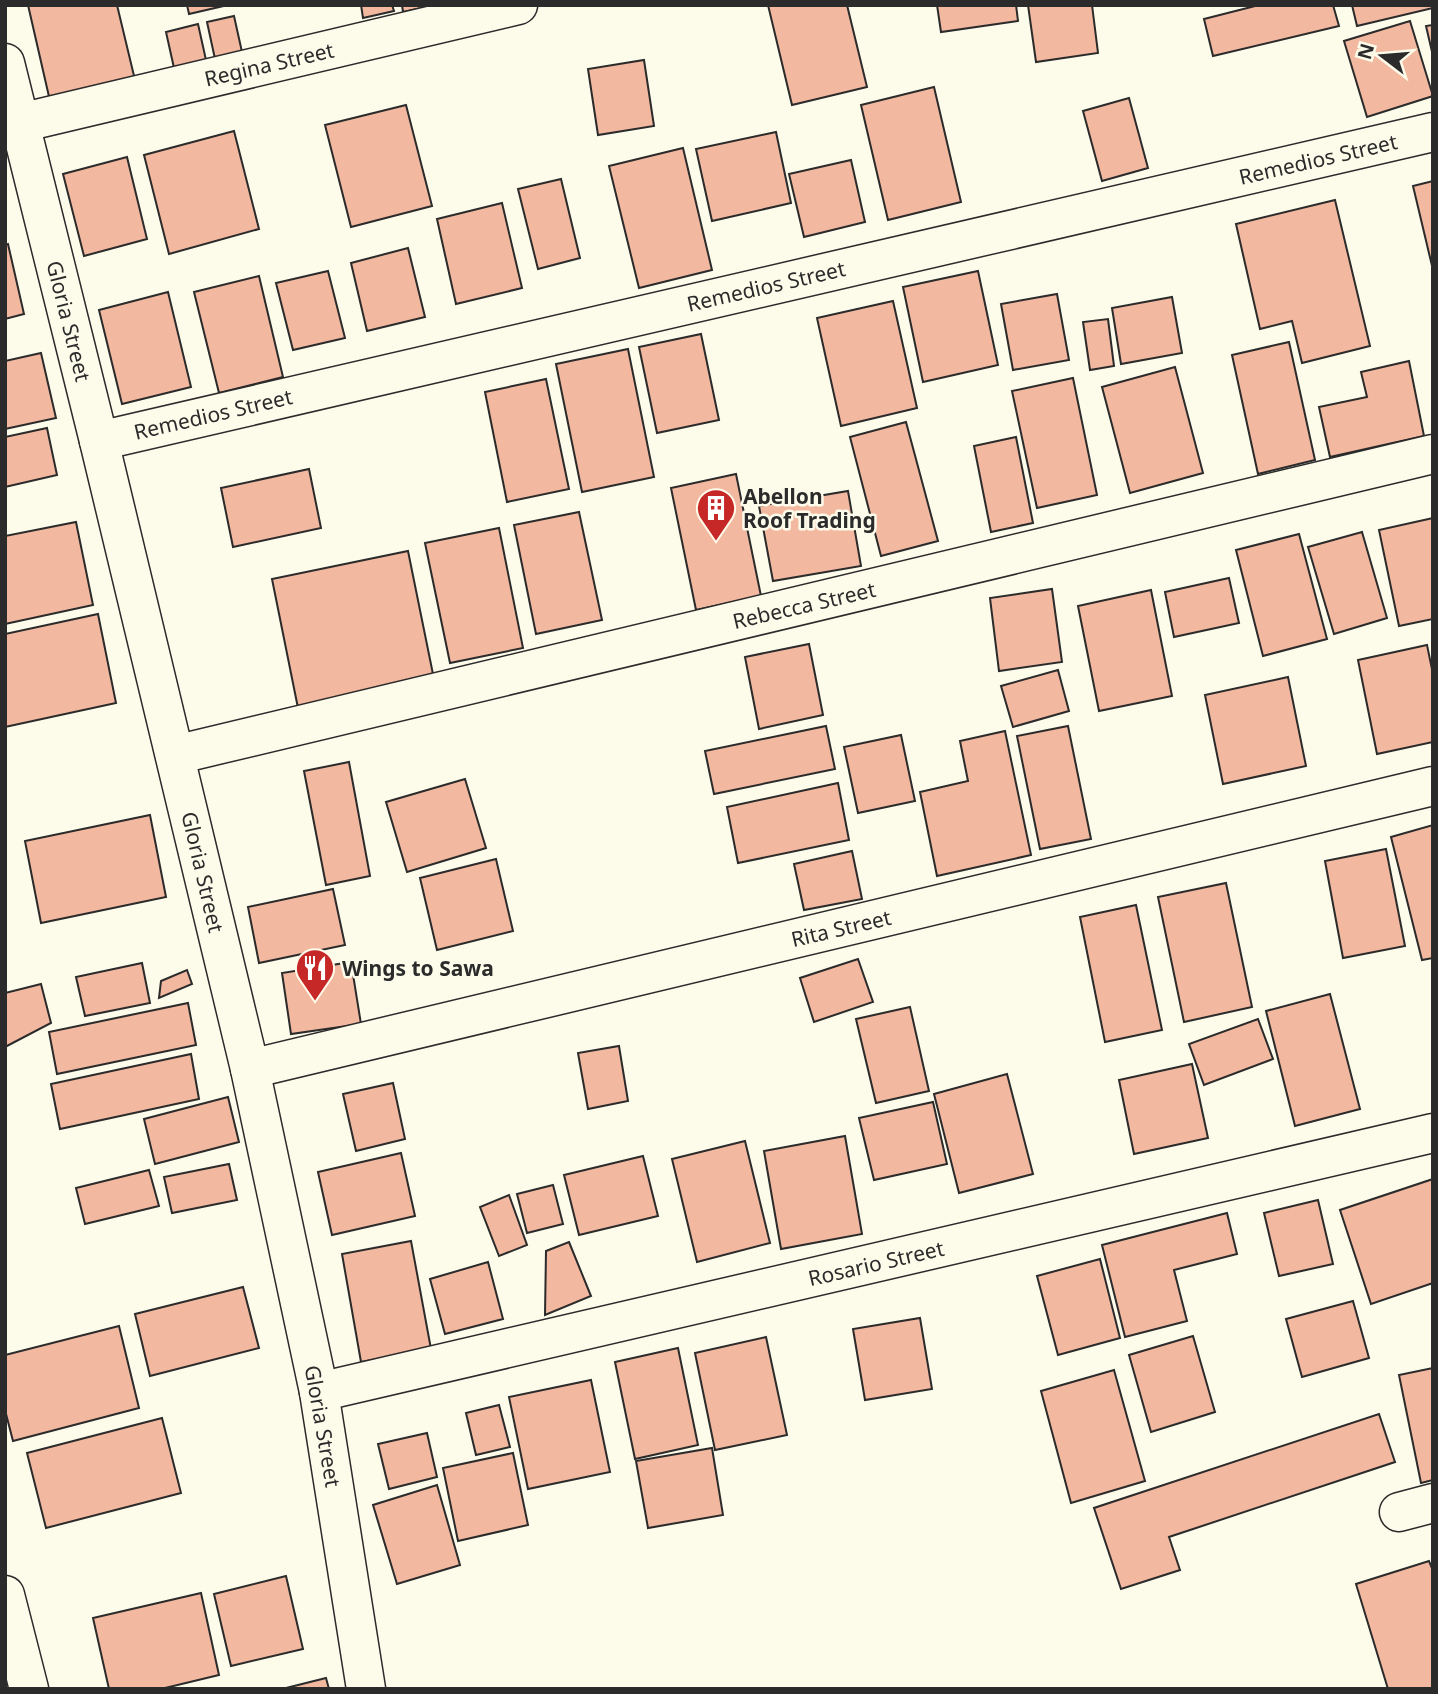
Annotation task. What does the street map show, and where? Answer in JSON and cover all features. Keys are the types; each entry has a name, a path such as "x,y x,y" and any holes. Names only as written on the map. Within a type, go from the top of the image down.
{"street":[{"name":"Regina Street","path":"20,122 518,5"},
{"name":"Gloria Street","path":"5,63 250,1069 319,1392 366,1689"},
{"name":"Remedios Street","path":"99,441 1433,132"},
{"name":"Rebecca Street","path":"175,755 1433,454"},
{"name":"Rita Street","path":"250,1069 1433,786"},
{"name":"Rosario Street","path":"319,1392 1433,1133"},
{"path":"5,1595 29,1689"}],"building":[{"path":"28,5 117,5 135,80 50,101"},
{"path":"187,5 228,5 189,14"},
{"path":"361,5 392,5 394,11 363,18"},
{"path":"402,5 435,5 403,12"},
{"path":"768,5 847,5 867,87 792,105"},
{"path":"937,5 1016,5 1018,21 941,32"},
{"path":"1028,5 1092,5 1098,53 1036,62"},
{"path":"1259,5 1333,5 1339,26 1213,56 1204,19"},
{"path":"1352,5 1433,5 1433,8 1357,26"},
{"path":"234,16 242,52 215,59 207,22"},
{"path":"1410,21 1433,96 1367,117 1344,41"},
{"path":"198,24 206,60 174,68 166,32"},
{"path":"1433,25 1433,56 1426,26"},
{"path":"644,60 654,126 598,135 588,69"},
{"path":"934,87 961,202 888,220 861,105"},
{"path":"1129,98 1148,168 1102,181 1083,111"},
{"path":"406,105 432,206 351,227 325,125"},
{"path":"234,131 259,229 169,254 144,155"},
{"path":"776,132 791,203 712,221 696,149"},
{"path":"683,148 712,270 639,288 609,166"},
{"path":"127,157 147,239 84,256 63,174"},
{"path":"851,160 865,222 804,237 789,174"},
{"path":"561,179 580,258 538,269 518,189"},
{"path":"1433,181 1433,270 1413,186"},
{"path":"1335,200 1370,346 1302,363 1292,321 1260,329 1236,224"},
{"path":"502,203 522,288 456,304 437,219"},
{"path":"8,244 24,314 5,319 5,245"},
{"path":"408,248 425,317 367,331 351,263"},
{"path":"328,271 345,338 293,350 276,283"},
{"path":"978,271 998,365 923,382 903,287"},
{"path":"259,276 283,377 219,393 194,292"},
{"path":"168,292 191,387 122,404 99,310"},
{"path":"1057,294 1069,360 1013,370 1001,304"},
{"path":"1172,297 1182,353 1121,364 1112,308"},
{"path":"893,301 917,408 841,426 817,318"},
{"path":"1108,319 1114,366 1090,370 1083,322"},
{"path":"701,334 719,420 657,433 639,347"},
{"path":"1289,342 1315,460 1258,474 1232,355"},
{"path":"628,349 654,477 582,492 556,364"},
{"path":"41,353 56,418 5,429 5,361"},
{"path":"1409,361 1424,436 1330,457 1319,407 1367,397 1361,372"},
{"path":"1175,367 1203,473 1130,493 1102,387"},
{"path":"1073,378 1097,495 1037,508 1012,391"},
{"path":"546,379 569,489 507,502 485,392"},
{"path":"906,422 938,541 881,556 850,437"},
{"path":"47,428 57,475 5,487 5,437"},
{"path":"1016,437 1033,523 991,532 974,446"},
{"path":"309,469 321,528 233,547 221,488"},
{"name":"Abellon Roof Trading","path":"736,474 761,596 696,610 671,488"},
{"path":"848,491 861,566 773,581 759,506"},
{"path":"579,512 602,620 536,634 514,525"},
{"path":"1433,518 1433,619 1399,626 1379,530"},
{"path":"76,522 93,605 5,624 5,536"},
{"path":"499,528 523,648 450,663 425,543"},
{"path":"1362,532 1387,618 1334,634 1308,547"},
{"path":"1299,534 1327,639 1263,656 1236,550"},
{"path":"408,551 435,684 299,713 272,579"},
{"path":"1229,578 1239,623 1174,637 1165,592"},
{"path":"1052,589 1062,662 999,671 990,598"},
{"path":"1151,590 1172,696 1099,711 1078,606"},
{"path":"98,614 116,703 5,727 5,634"},
{"path":"809,644 823,715 759,729 745,657"},
{"path":"1427,645 1433,674 1433,742 1377,754 1358,660"},
{"path":"1058,670 1069,711 1013,727 1001,686"},
{"path":"1288,677 1306,766 1223,784 1205,695"},
{"path":"826,726 835,769 714,794 705,751"},
{"path":"1068,726 1091,839 1040,849 1017,736"},
{"path":"1005,731 1031,855 937,876 920,792 968,781 960,741"},
{"path":"901,735 915,801 858,813 844,747"},
{"path":"349,762 370,876 326,885 304,771"},
{"path":"465,779 486,848 407,872 386,802"},
{"path":"838,783 849,840 738,863 727,807"},
{"path":"150,815 166,897 41,923 25,841"},
{"path":"1433,825 1433,958 1422,960 1391,837"},
{"path":"1386,849 1405,946 1343,958 1325,861"},
{"path":"852,851 862,899 804,910 794,864"},
{"path":"496,859 513,931 437,950 420,878"},
{"path":"1226,883 1252,1007 1184,1022 1158,897"},
{"path":"333,889 345,945 259,963 248,907"},
{"path":"1136,905 1162,1030 1105,1042 1080,917"},
{"path":"858,959 873,1002 814,1022 800,978"},
{"path":"351,962 361,1024 291,1034 282,973"},
{"path":"142,963 150,1003 85,1016 76,977"},
{"path":"187,970 192,984 159,998 161,981"},
{"path":"41,984 51,1023 5,1047 5,993"},
{"path":"1330,994 1360,1109 1295,1126 1266,1011"},
{"path":"188,1003 196,1045 57,1074 49,1032"},
{"path":"910,1007 929,1091 876,1103 856,1019"},
{"path":"1258,1019 1273,1059 1204,1085 1189,1044"},
{"path":"619,1046 628,1101 588,1109 578,1053"},
{"path":"191,1054 199,1099 60,1129 51,1084"},
{"path":"1192,1064 1208,1138 1134,1154 1119,1080"},
{"path":"1007,1074 1033,1174 959,1193 934,1094"},
{"path":"393,1083 405,1139 356,1151 343,1094"},
{"path":"228,1097 239,1142 155,1164 144,1119"},
{"path":"933,1102 947,1164 874,1180 859,1118"},
{"path":"845,1136 862,1234 781,1249 764,1151"},
{"path":"745,1141 770,1243 697,1262 672,1159"},
{"path":"401,1153 415,1216 332,1235 318,1172"},
{"path":"643,1156 658,1216 579,1235 564,1175"},
{"path":"229,1164 237,1200 172,1213 164,1177"},
{"path":"149,1170 159,1206 85,1224 76,1188"},
{"path":"1433,1179 1433,1283 1371,1304 1340,1210"},
{"path":"553,1185 563,1224 527,1233 517,1194"},
{"path":"509,1195 527,1245 499,1256 480,1207"},
{"path":"1318,1200 1333,1264 1279,1276 1264,1213"},
{"path":"1227,1213 1237,1254 1174,1270 1187,1321 1125,1337 1102,1245"},
{"path":"411,1241 431,1349 361,1362 342,1254"},
{"path":"569,1242 591,1296 545,1315 546,1251"},
{"path":"1100,1259 1120,1338 1058,1355 1037,1276"},
{"path":"488,1262 503,1319 445,1334 430,1279"},
{"path":"243,1287 259,1348 150,1376 135,1314"},
{"path":"1353,1301 1369,1358 1302,1377 1286,1319"},
{"path":"920,1318 932,1389 865,1400 853,1329"},
{"path":"119,1326 139,1408 13,1441 5,1410 5,1355"},
{"path":"1193,1336 1215,1412 1151,1432 1129,1355"},
{"path":"766,1337 787,1435 715,1450 695,1353"},
{"path":"678,1348 698,1445 635,1459 615,1362"},
{"path":"1433,1368 1433,1480 1421,1483 1399,1375"},
{"path":"1114,1370 1145,1481 1071,1503 1041,1391"},
{"path":"591,1380 610,1472 528,1489 509,1397"},
{"path":"499,1405 510,1447 476,1455 466,1413"},
{"path":"1379,1414 1395,1462 1169,1537 1180,1570 1121,1589 1094,1508"},
{"path":"162,1418 181,1493 46,1528 27,1453"},
{"path":"427,1433 437,1477 389,1489 378,1444"},
{"path":"712,1448 723,1515 648,1528 636,1461"},
{"path":"513,1453 528,1525 458,1541 443,1468"},
{"path":"437,1485 460,1565 397,1584 373,1505"},
{"path":"1429,1561 1433,1571 1433,1689 1388,1689 1356,1584"},
{"path":"286,1576 303,1649 231,1666 214,1594"},
{"path":"201,1593 219,1675 161,1689 109,1689 93,1618"},
{"path":"326,1678 329,1689 282,1689"}],"place":[{"name":"Abellon Roof Trading","path":"716,542"},
{"name":"Wings to Sawa","path":"315,1002"}]}
